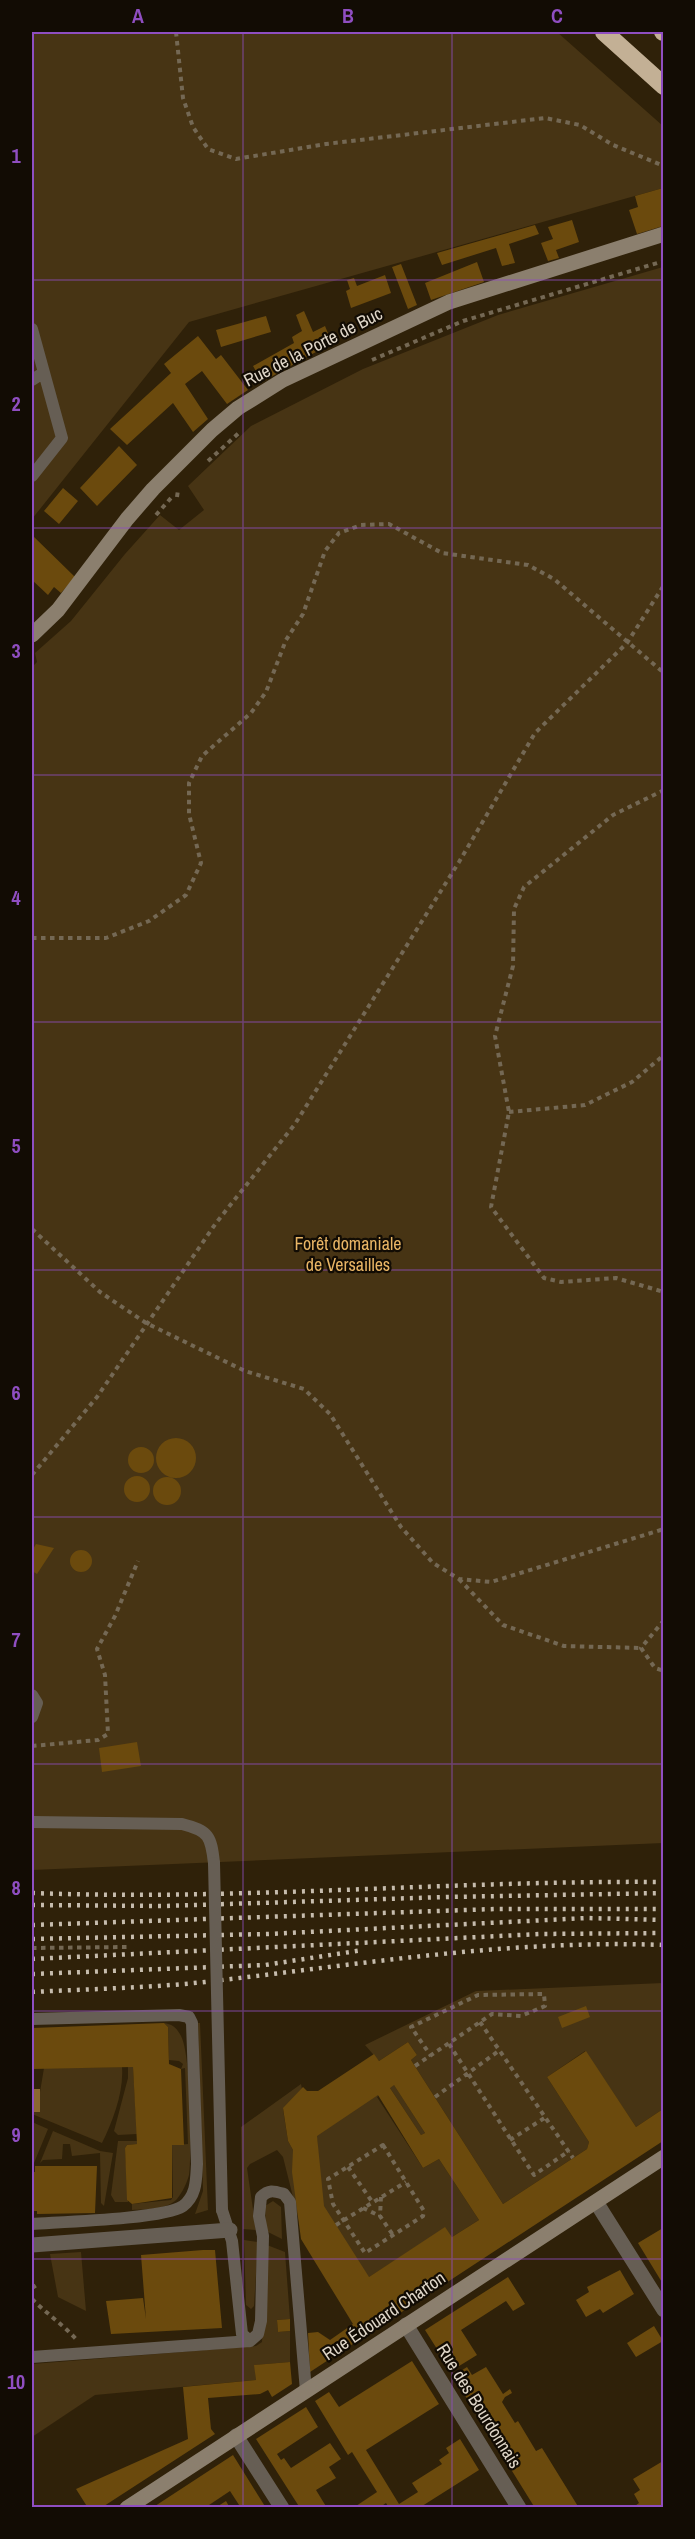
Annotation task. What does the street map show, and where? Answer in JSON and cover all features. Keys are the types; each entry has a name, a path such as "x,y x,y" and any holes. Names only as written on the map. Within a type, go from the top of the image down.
{"highway":[{"path":"604,32 663,86"}],"main road":[{"name":"Rue de la Porte de Buc","path":"32,635 58,610 127,519 153,489 212,430 247,403 283,380 448,302 663,234"},
{"name":"Rue Édouard Charton","path":"127,2508 663,2157"}],"street":[{"path":"596,2202 663,2310"},
{"path":"32,2245 230,2230"},
{"name":"Rue des Bourdonnais","path":"406,2325 519,2508"},
{"path":"236,2436 282,2508"}],"lane":[{"path":"32,329 62,438 32,476"},
{"path":"32,380 43,373"},
{"path":"32,1695 37,1703 32,1717"},
{"path":"32,1822 182,1824 205,1832 212,1839 222,2210 230,2230 242,2334 250,2341"},
{"path":"32,2019 179,2015 189,2017 192,2024 197,2164 196,2186 191,2198 173,2210 141,2216 32,2224"},
{"path":"32,2357 250,2341 258,2334 261,2321 263,2236 258,2216 261,2197 267,2191 274,2191 284,2194 290,2202 306,2391"}],"path":[{"path":"176,32 183,98 193,127 208,149 236,159 326,144 545,118 580,125 613,145 663,166"},
{"path":"365,363 463,321 663,261"},
{"path":"202,467 242,430"},
{"path":"148,524 187,482"},
{"path":"177,498 178,490"},
{"path":"32,938 106,938 149,921 186,895 201,863 189,814 189,783 202,756 251,713 266,692 286,640 303,614 325,551 339,533 361,525 389,524 442,553 528,565 554,579 663,673"},
{"path":"32,1475 97,1397 216,1223 295,1124 459,862 535,734 627,644 663,585"},
{"path":"663,790 613,815 524,887 514,909 513,966 495,1036 509,1112 491,1207 544,1278 561,1282 616,1278 663,1292"},
{"path":"509,1112 585,1105 632,1082 663,1055"},
{"path":"32,1229 100,1292 146,1323 245,1371 304,1389 330,1413 401,1527 433,1563 459,1579 503,1625 564,1646 641,1648"},
{"path":"459,1579 491,1582 663,1529"},
{"path":"32,1746 98,1740 108,1734 105,1676 97,1648 115,1616 138,1561"},
{"path":"641,1648 663,1620"},
{"path":"641,1648 655,1668 663,1671"},
{"path":"32,1948 128,1947"},
{"path":"415,2066 431,2056 449,2044 492,2014 520,2016 545,2006 544,1994 478,1995 411,2027 431,2056"},
{"path":"480,2022 573,2158"},
{"path":"449,2044 534,2175 569,2151"},
{"path":"435,2097 500,2050"},
{"path":"510,2140 546,2117"},
{"path":"383,2145 406,2181 424,2211 423,2216 365,2253 333,2204 328,2179 383,2145"},
{"path":"348,2167 373,2203"},
{"path":"336,2225 406,2181"},
{"path":"380,2216 381,2197"},
{"path":"363,2208 380,2216 393,2235"},
{"path":"32,2289 38,2284"},
{"path":"32,2299 44,2311 62,2323 79,2342 84,2353"}],"green space":[{"path":"32,32 557,32 663,126 663,188 189,322 32,519"},
{"name":"Forêt domaniale de Versailles","path":"663,267 663,1843 32,1870 32,667 37,662 35,653 71,621 160,515 179,530 204,510 188,486 251,426 363,369 498,315"},
{"path":"663,1983 663,2109 636,2127 585,2051 547,2077 589,2142 587,2149 503,2204 411,2060 417,2055 408,2042 379,2061 365,2045 476,1991"},
{"path":"164,2023 172,2025 181,2036 187,2062 190,2104 189,2175 182,2191 173,2203 156,2208 132,2210 132,2204 171,2200 173,2197 172,2145 188,2144 185,2068 181,2069 183,2064 179,2061 169,2060 168,2027"},
{"path":"198,2023 200,2023 208,2210 195,2214 203,2191"},
{"path":"122,2067 117,2106 102,2143 32,2114 32,2112 40,2112 40,2092 44,2068"},
{"path":"128,2067 133,2067 137,2134 118,2135 114,2131 128,2078"},
{"path":"389,2077 425,2133 421,2135 390,2088 377,2097 423,2168 439,2159 479,2220 452,2237 445,2228 363,2281 323,2217 316,2126"},
{"path":"301,2084 302,2089 283,2109 288,2141 293,2150 300,2225 283,2157 277,2150 250,2164 247,2168 256,2230 243,2229 241,2127"},
{"path":"32,2122 48,2129 34,2163 32,2163"},
{"path":"53,2131 100,2151 113,2153 104,2206 101,2203 100,2153 72,2156 70,2144 63,2144 62,2159 43,2160 40,2163"},
{"path":"118,2141 137,2141 137,2144 127,2145 125,2148 128,2202 115,2202 111,2195"},
{"path":"273,2201 281,2207 282,2239 266,2231 265,2206"},
{"path":"244,2240 258,2242 254,2306 251,2309 246,2305"},
{"path":"267,2245 285,2252 290,2319 277,2320 278,2332 290,2331 290,2362 255,2365 256,2380 95,2395 32,2437 32,2364 256,2346 262,2342"},
{"path":"81,2252 86,2311 58,2297 50,2254"}],"shaded area":[{"path":"32,2089 40,2089 40,2112 32,2112"}],"building":[{"path":"663,188 663,226 637,234 629,210 638,207 635,196"},
{"path":"572,220 579,242 556,250 559,258 548,261 541,243 553,239 548,227"},
{"path":"535,225 539,234 509,244 515,263 502,266 496,248 442,265 437,253"},
{"path":"477,262 484,282 431,300 425,283"},
{"path":"401,264 417,305 408,309 392,267"},
{"path":"385,275 391,293 351,308 346,291 350,289 347,280 354,278 357,286"},
{"path":"304,311 313,332 325,326 332,343 262,382 253,366 294,343 292,337 302,331 296,315"},
{"path":"266,316 271,332 221,347 216,330"},
{"path":"198,336 216,359 221,355 248,390 227,404 202,371 185,384 208,419 193,432 173,403 127,445 110,429 171,373 164,364"},
{"path":"119,446 137,465 97,506 80,488"},
{"path":"63,488 78,501 59,524 44,511"},
{"path":"32,535 75,577 61,593 54,587 48,595 32,580"},
{"path":"176,1438 190,1444 196,1458 190,1472 176,1478 162,1472 156,1458 162,1444"},
{"path":"141,1447 151,1450 154,1460 151,1470 141,1473 131,1470 128,1460 131,1450"},
{"path":"137,1476 147,1479 150,1489 147,1499 137,1502 127,1499 124,1489 127,1479"},
{"path":"167,1477 177,1481 181,1491 177,1501 167,1505 157,1501 153,1491 157,1481"},
{"path":"36,1544 54,1548 37,1574 32,1571 32,1551"},
{"path":"81,1550 89,1553 92,1561 89,1569 81,1572 73,1569 70,1561 73,1553"},
{"path":"137,1742 141,1766 102,1772 99,1748"},
{"path":"586,2006 590,2017 562,2028 558,2017"},
{"path":"164,2023 168,2027 169,2064 181,2069 184,2145 172,2145 172,2198 132,2204 127,2200 125,2148 127,2145 137,2144 133,2067 32,2069 32,2028"},
{"path":"408,2042 417,2055 411,2060 503,2204 587,2149 589,2142 547,2077 586,2051 636,2127 663,2109 663,2141 310,2372 308,2333 318,2332 330,2340 353,2324 301,2239 292,2172 293,2150 288,2141 283,2108 303,2087 307,2091 318,2091 374,2054 379,2061","holes":["394,2085 425,2133 421,2135 390,2088","378,2095 423,2168 439,2159 479,2220 452,2237 445,2227 369,2277 324,2206 317,2136"]},
{"path":"35,2166 97,2166 95,2213 37,2214 37,2211 32,2211 32,2172 35,2172"},
{"path":"663,2228 663,2284 638,2243"},
{"path":"215,2250 222,2328 111,2334 106,2301 143,2298 146,2319 141,2255"},
{"path":"620,2270 634,2294 603,2313 600,2309 586,2317 576,2300 589,2292 587,2287"},
{"path":"508,2277 525,2304 513,2311 506,2301 461,2330 477,2355 451,2371 425,2330"},
{"path":"290,2319 290,2331 278,2332 277,2320"},
{"path":"654,2326 663,2341 636,2357 627,2343"},
{"path":"412,2361 439,2404 366,2450 399,2504 418,2492 412,2483 442,2464 439,2460 449,2453 446,2448 460,2439 479,2470 419,2508 389,2508 386,2503 379,2508 353,2508 377,2492 352,2452 348,2455 315,2401 329,2392 339,2407"},
{"path":"290,2362 292,2384 272,2397 268,2390 260,2394 208,2398 211,2429 215,2434 101,2508 88,2508 76,2489 188,2439 183,2387 256,2380 254,2365"},
{"path":"467,2367 472,2375 486,2367 503,2394 510,2389 512,2393 502,2402 515,2423 518,2421 536,2451 542,2448 579,2508 535,2508 453,2376"},
{"path":"306,2407 318,2427 277,2454 281,2460 284,2458 291,2468 330,2443 341,2459 329,2467 336,2478 316,2490 327,2508 300,2508 256,2439"},
{"path":"233,2455 266,2508 241,2508 230,2491 209,2505 211,2508 152,2508"},
{"path":"663,2461 663,2508 632,2508 639,2503 634,2494 640,2490 633,2479"},
{"path":"226,2501 230,2508 215,2508"}],"railway":[{"path":"32,1893 111,1895 269,1893 506,1884 664,1882"},
{"path":"32,1905 164,1906 664,1893"},
{"path":"32,1925 495,1909 664,1909"},
{"path":"32,1939 268,1934 587,1918 664,1920"},
{"path":"32,1959 540,1934 664,1933"},
{"path":"32,1992 183,1984 491,1950 606,1944 664,1945"},
{"path":"32,1974 265,1965 363,1950"}]}
